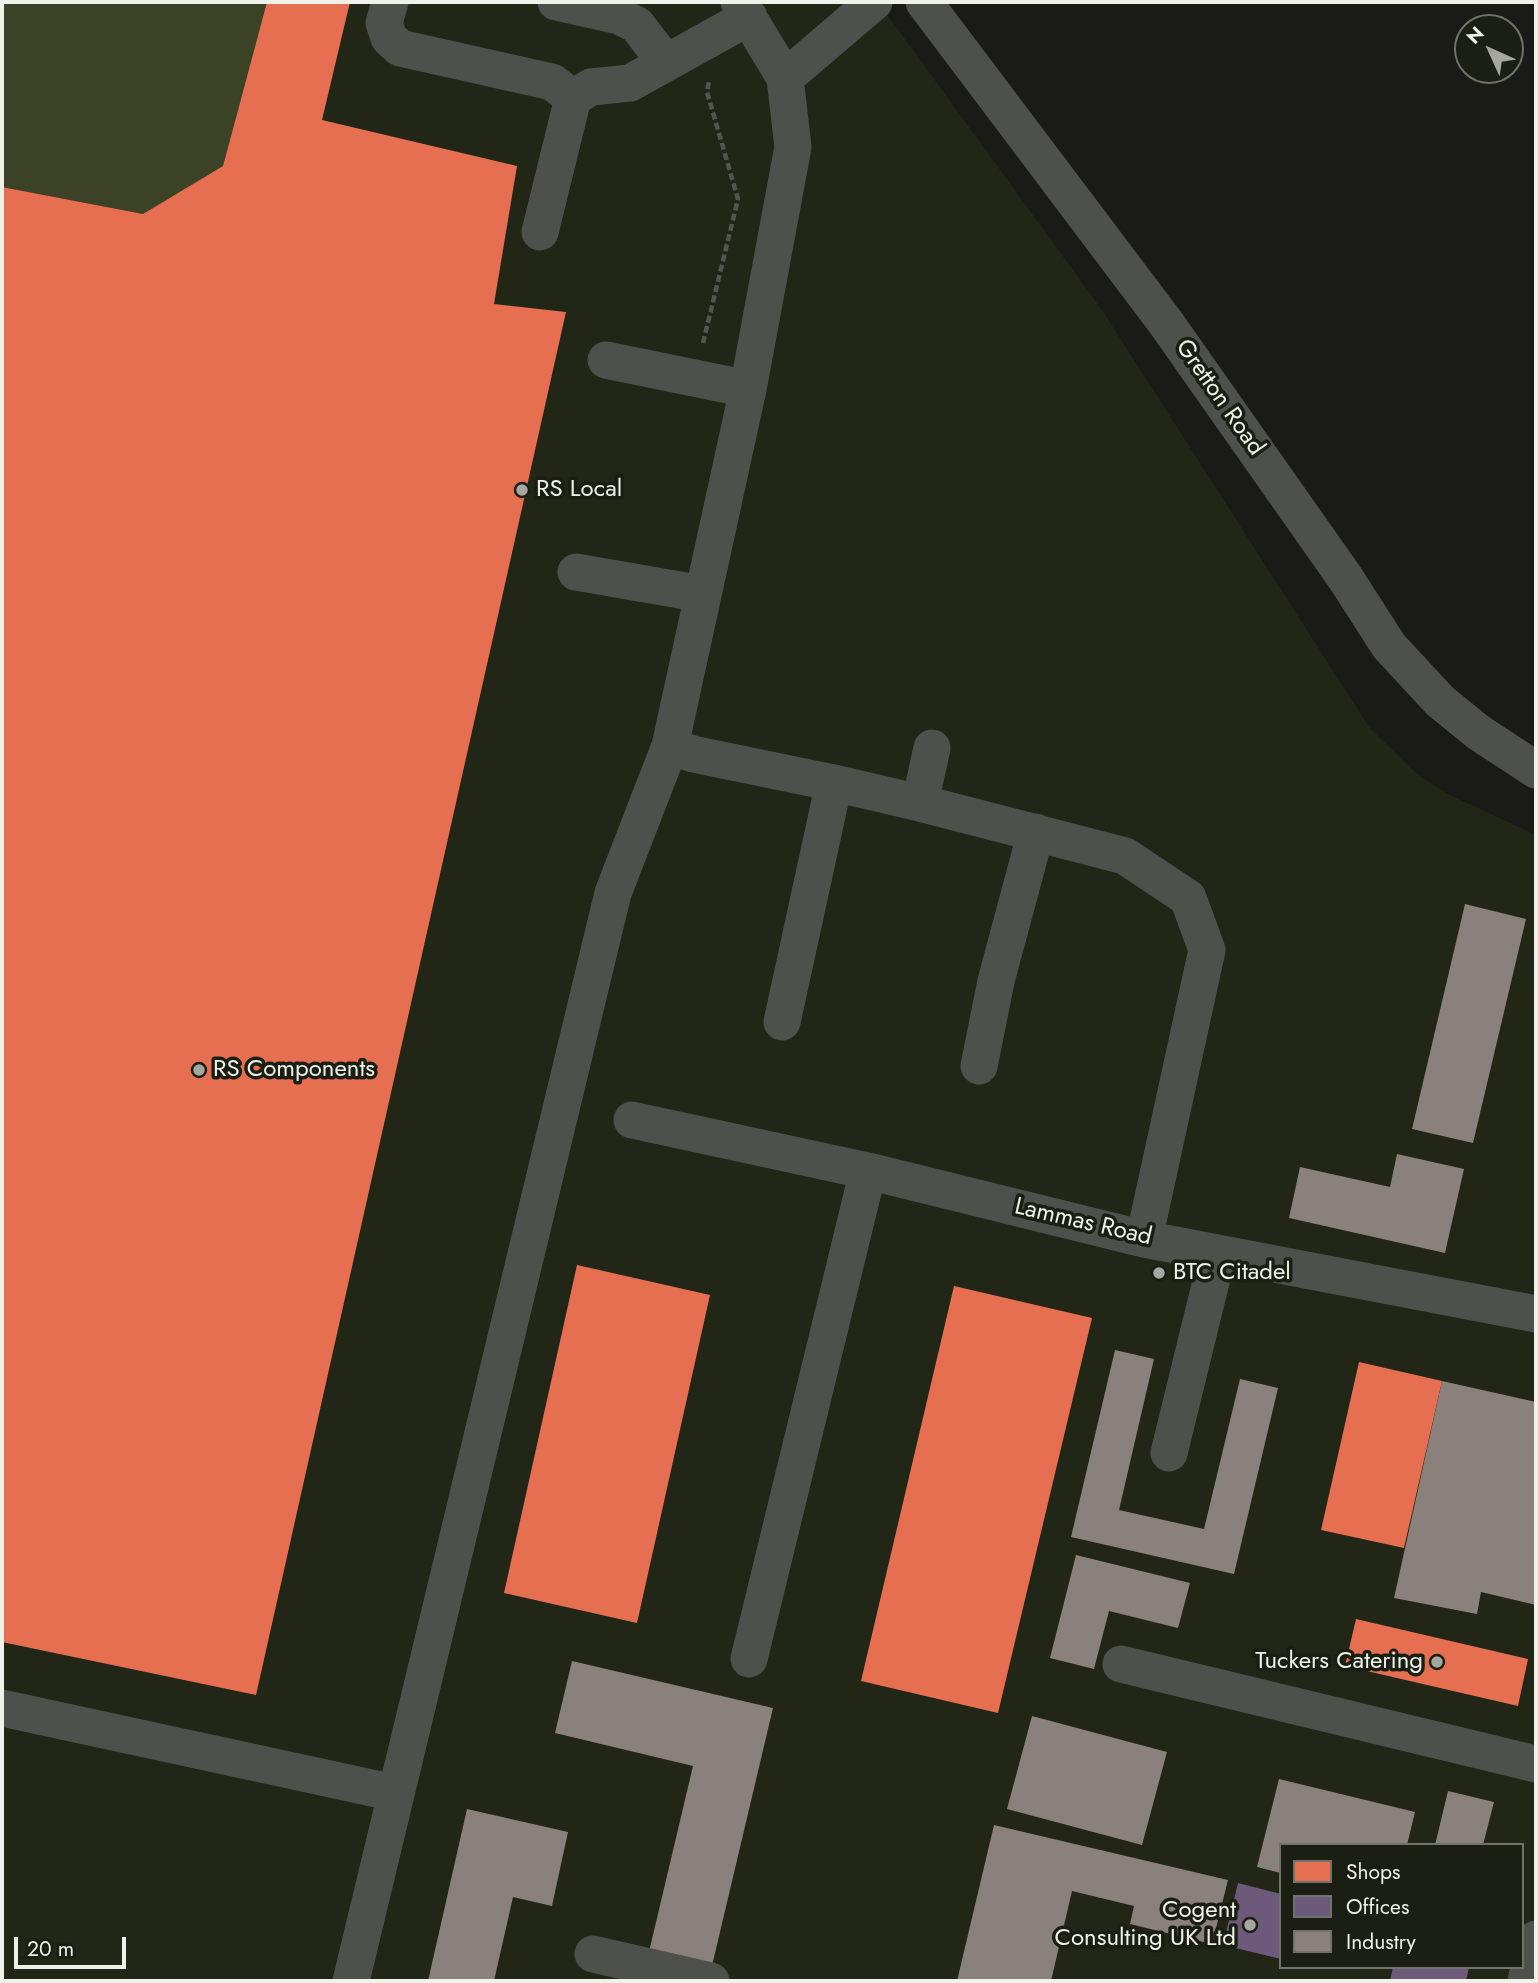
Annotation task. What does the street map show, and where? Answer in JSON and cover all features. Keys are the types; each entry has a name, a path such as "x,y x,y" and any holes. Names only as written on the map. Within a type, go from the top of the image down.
{"street":[{"path":"390,2 384,23 389,38 400,48 552,82 573,99"},
{"path":"556,2 619,16 681,55"},
{"path":"785,78 874,2"},
{"name":"Gretton Road","path":"924,2 1166,323 1346,579 1389,646 1440,701 1478,732 1536,769"},
{"path":"351,1981 613,893 670,746 748,389 793,147 785,78 744,9 681,55 630,83 591,87 573,99 540,232"},
{"path":"606,360 748,389"},
{"path":"576,572 703,594"},
{"path":"670,746 693,754 920,803 1125,856 1188,898 1207,950 1144,1239"},
{"path":"920,803 932,748"},
{"path":"782,1022 834,783"},
{"path":"979,1066 996,981 1036,832"},
{"name":"Lammas Road","path":"632,1120 868,1171 1144,1239 1536,1314"},
{"path":"749,1659 868,1171"},
{"path":"1169,1453 1217,1253"},
{"path":"1121,1664 1536,1764"},
{"path":"2,1708 395,1793"},
{"path":"1527,1981 1536,1939"},
{"path":"593,1954 711,1981"}],"path":[{"path":"681,55 712,71 706,92 738,199 694,378"}],"shaded area":[{"path":"2,2 878,2 1102,310 1369,727 1418,775 1450,795 1536,835 1536,1981 2,1981"},
{"path":"2,2 267,2 223,166 143,214 2,187"}],"building: Shops":[{"name":"RS Components","path":"267,2 350,2 322,120 517,166 494,304 566,312 256,1695 2,1642 2,187 143,214 223,166"},
{"path":"577,1265 710,1295 637,1623 504,1593"},
{"path":"954,1286 1092,1318 998,1713 861,1681"},
{"path":"1359,1362 1442,1381 1404,1548 1321,1530"},
{"name":"Tuckers Catering","path":"1356,1619 1528,1659 1518,1706 1345,1666"}],"building: Offices":[{"path":"1238,1883 1279,1893 1279,1959 1223,1945"},
{"path":"1393,1969 1469,1969 1466,1981 1390,1981"}],"building: Industry":[{"path":"1465,904 1526,919 1473,1143 1412,1129"},
{"path":"1397,1154 1464,1169 1445,1253 1289,1218 1300,1167 1390,1187"},
{"path":"1115,1350 1154,1359 1119,1510 1204,1529 1240,1379 1278,1388 1234,1574 1071,1537"},
{"path":"1442,1381 1536,1402 1536,1605 1481,1592 1477,1614 1394,1598"},
{"path":"1076,1555 1190,1583 1178,1628 1109,1611 1094,1669 1050,1658"},
{"path":"572,1661 773,1708 711,1970 648,1956 693,1766 555,1733"},
{"path":"1032,1716 1167,1752 1142,1845 1007,1809"},
{"path":"1279,1779 1415,1812 1407,1843 1279,1843 1279,1872 1257,1867"},
{"path":"1448,1791 1494,1802 1484,1843 1435,1843"},
{"path":"467,1809 568,1832 552,1906 513,1897 494,1981 428,1981"},
{"path":"994,1825 1228,1880 1212,1944 1130,1924 1134,1906 1072,1891 1051,1981 957,1981"}],"place":[{"name":"RS Local","path":"522,490"},
{"name":"RS Components","path":"199,1070"},
{"name":"BTC Citadel","path":"1159,1273"},
{"name":"Tuckers Catering","path":"1437,1662"},
{"name":"Cogent Consulting UK Ltd","path":"1250,1925"}]}
